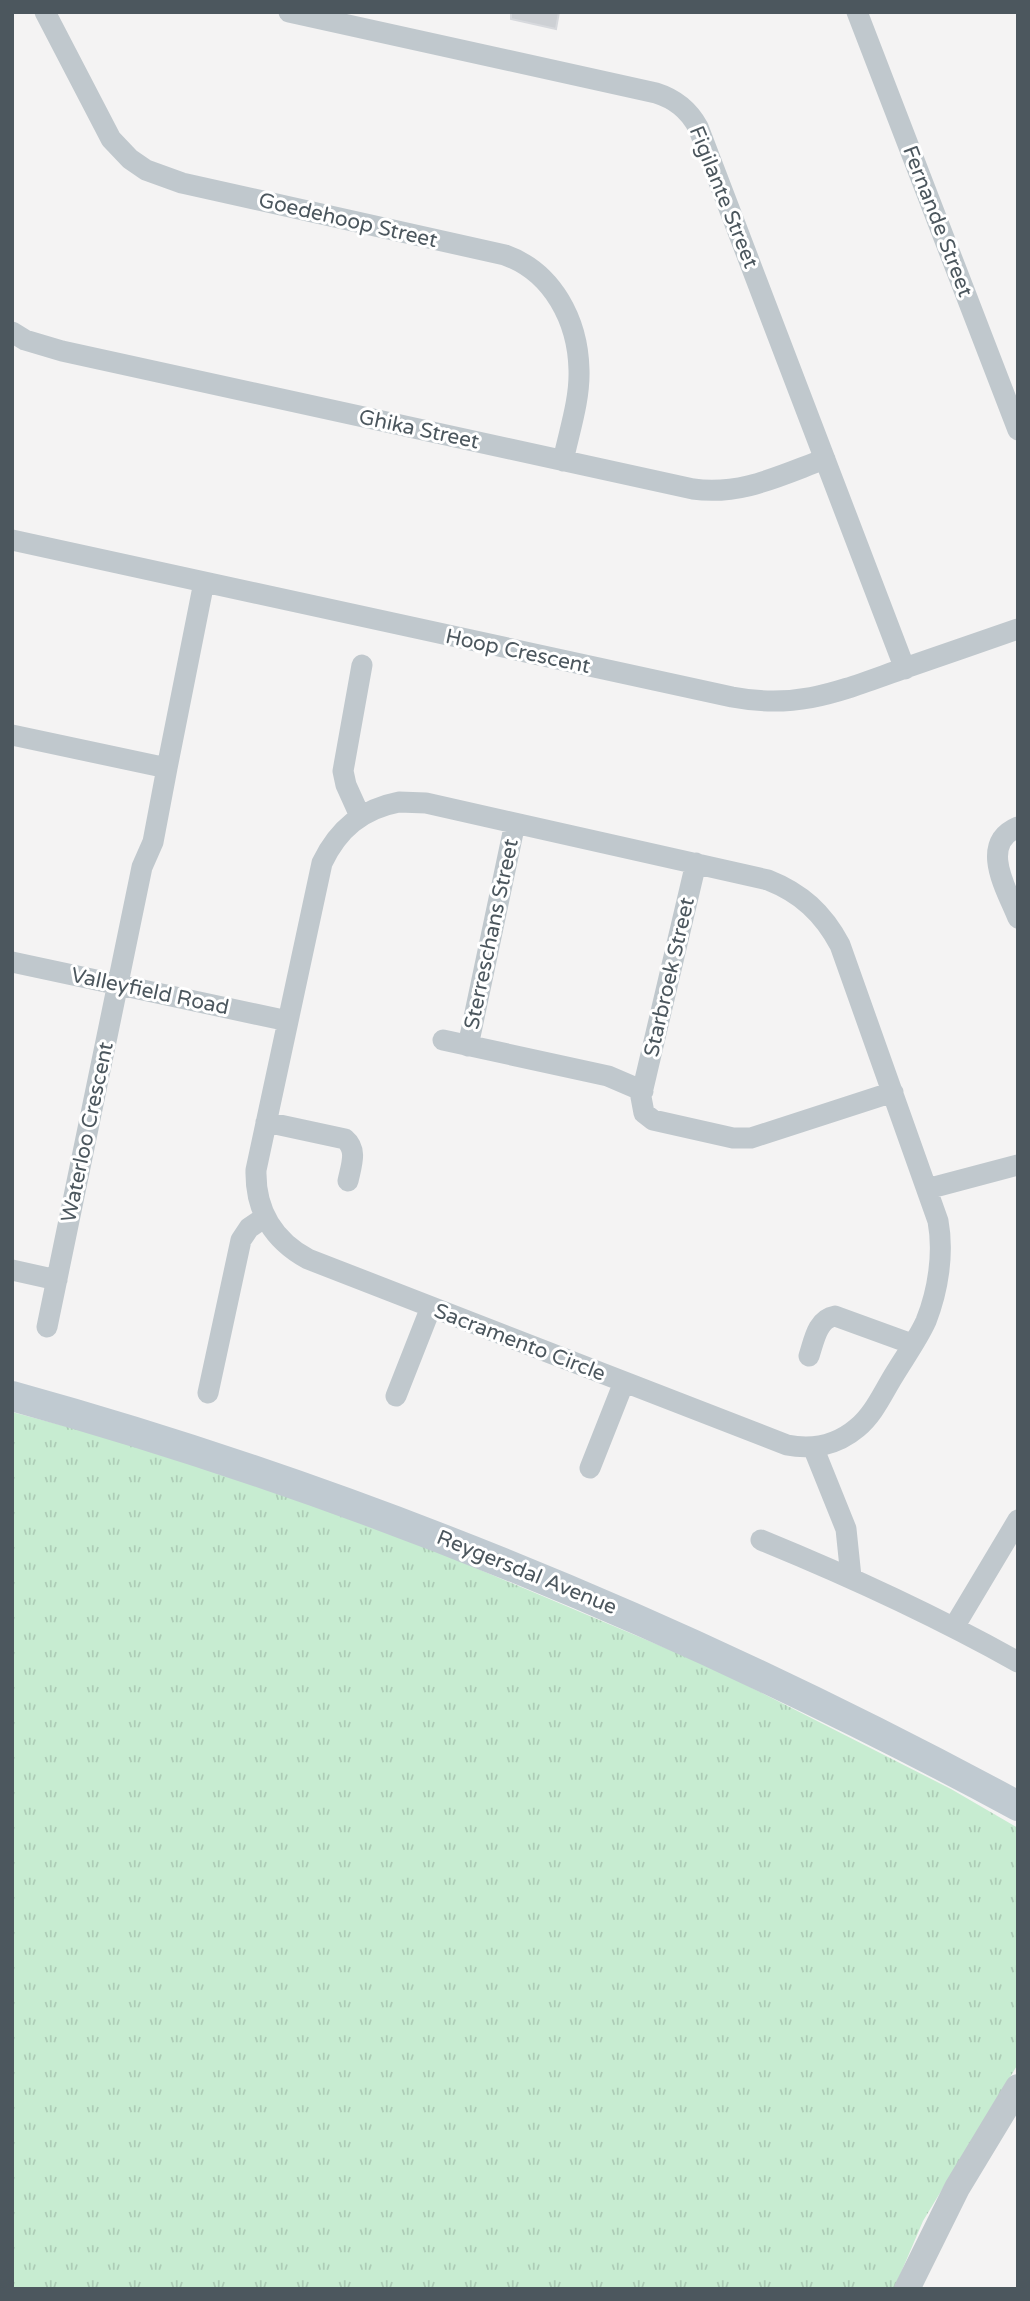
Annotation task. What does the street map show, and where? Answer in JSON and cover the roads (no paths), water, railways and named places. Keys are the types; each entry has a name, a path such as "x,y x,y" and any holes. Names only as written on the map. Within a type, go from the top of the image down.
{"main road":[{"name":"Reygersdal Avenue","path":"12,1396 285,1480 523,1570 654,1625 772,1680 1018,1806"}],"street":[{"name":"Goedehoop Street","path":"45,12 103,128 120,150 146,170 182,183 505,255 538,272 561,302 578,355 578,389 563,461"},
{"name":"Figilante Street","path":"289,12 656,93 678,103 686,110 698,127 905,668"},
{"name":"Fernande Street","path":"858,12 1018,430"},
{"name":"Ghika Street","path":"12,332 44,346 693,489 718,492 750,488 825,459"},
{"name":"Hoop Crescent","path":"12,540 757,702 783,703 818,698 1018,629"},
{"name":"Waterloo Crescent","path":"47,1327 142,867 153,842 204,582"},
{"path":"360,816 346,785 343,771 362,665"},
{"path":"12,735 167,768"},
{"name":"Sacramento Circle","path":"412,802 696,863 768,880 800,896 823,918 840,945 927,1189 938,1221 941,1255 926,1322 867,1419 857,1429 836,1441 813,1447 787,1445 308,1259 282,1242 265,1217 259,1202 256,1178 266,1122 322,863 337,836 360,816 385,805 412,802"},
{"name":"Sterreschans Street","path":"468,1046 514,823"},
{"path":"1018,827 1003,836 996,857 1018,918"},
{"name":"Starbroek Street","path":"643,1091 696,863"},
{"name":"Valleyfield Road","path":"12,962 288,1021"},
{"name":"Sterreschans Street","path":"443,1040 608,1076 643,1091"},
{"path":"643,1091 642,1108 648,1118 742,1139 759,1136 892,1092"},
{"path":"266,1122 345,1139 354,1155 348,1181"},
{"path":"927,1189 1018,1165"},
{"path":"208,1393 242,1240 248,1228 265,1217"},
{"path":"12,1270 57,1280"},
{"path":"396,1396 431,1307"},
{"path":"809,1356 821,1323 835,1316 912,1344"},
{"path":"590,1468 624,1382"},
{"path":"813,1447 846,1529 851,1577"},
{"path":"954,1626 1018,1520"},
{"path":"761,1540 851,1577 954,1626 1018,1662"},
{"path":"907,2289 951,2198 1018,2087"}]}
